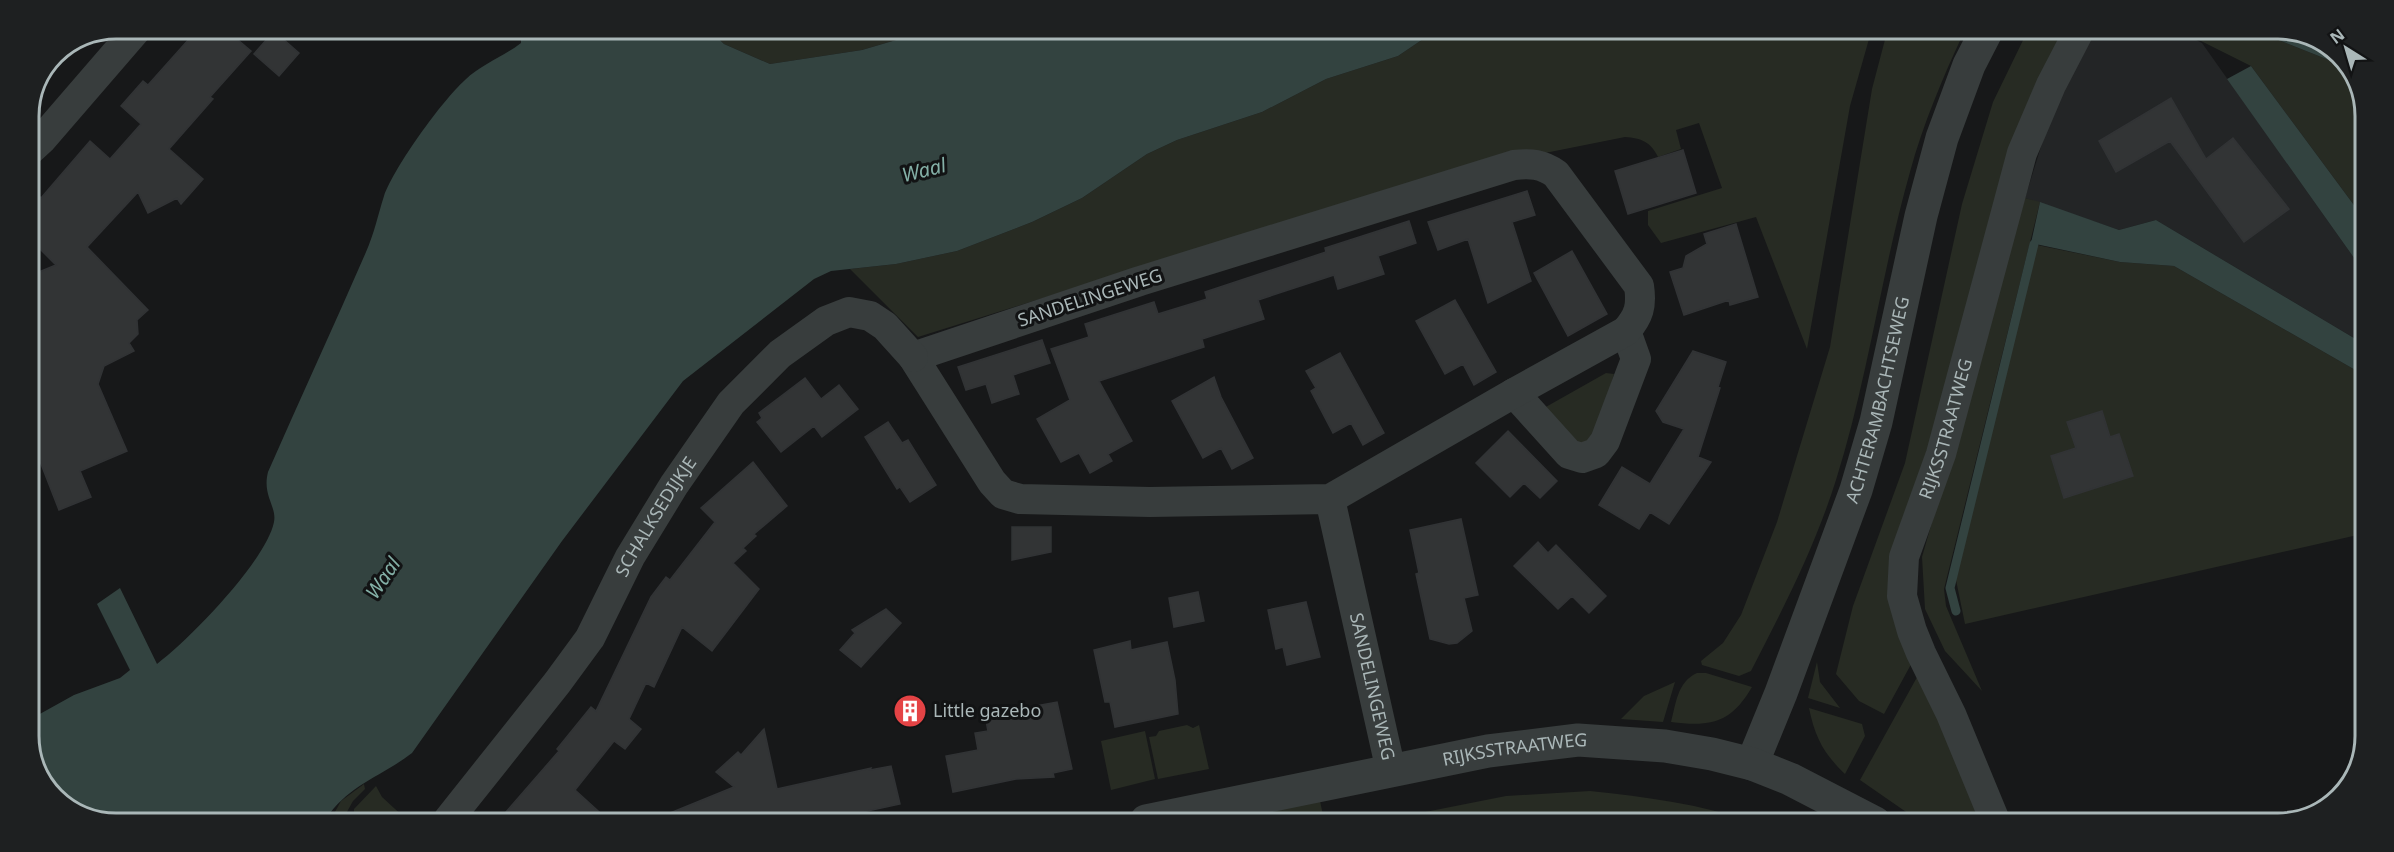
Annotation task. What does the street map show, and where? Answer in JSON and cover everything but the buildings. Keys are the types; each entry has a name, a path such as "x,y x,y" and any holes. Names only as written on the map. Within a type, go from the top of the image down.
{"street":[{"path":"39,131 127,39"},
{"name":"ACHTERAMBACHTSEWEG","path":"1752,765 1856,490 1876,422 1921,216 1942,138 1969,65 1982,39"},
{"name":"RIJKSSTRAATWEG","path":"1992,813 1951,714 1912,630 1902,596 1904,557 1941,454 2022,153 2051,85 2075,39"},
{"name":"SANDELINGEWEG","path":"914,357 1140,281 1514,165 1530,163 1544,166 1556,174 1639,286 1642,301 1638,317 1626,331"},
{"name":"SCHALKSEDIJKJE","path":"454,813 543,702 590,638 630,557 674,485 731,403 780,354 826,321 849,312 870,316 885,326 914,357"},
{"path":"914,357 992,482 1003,494 1020,499 1150,502 1330,499 1514,393 1626,331 1636,359 1605,441 1596,453 1582,458 1569,454 1514,393"},
{"name":"SANDELINGEWEG","path":"1330,499 1391,771"},
{"name":"RIJKSSTRAATWEG","path":"1185,813 1488,751 1578,740 1665,746 1712,754 1790,779 1856,813"}],"shaded area":[{"path":"719,39 899,39 862,50 770,64 724,44"},
{"path":"1423,39 1869,39 1850,106 1807,349 1756,217 1661,243 1648,225 1648,211 1722,188 1699,123 1676,130 1681,149 1658,157 1645,142 1625,137 1540,154 1104,279 918,337 850,269 896,264 957,251 1032,222 1082,198 1147,154 1177,140 1262,112 1326,79 1398,56"},
{"path":"1885,39 1961,39 1934,101 1910,172 1857,404 1828,505 1798,577 1751,671 1739,676 1702,665 1701,661 1723,643 1741,615 1777,522 1830,347 1872,89"},
{"path":"2024,39 2069,39 1896,588 1915,657 1884,714 1859,701 1836,674 1853,606 1905,463 1962,204 1993,102"},
{"path":"2091,39 2194,39 2202,43 2355,259 2355,339 2156,220 2119,230 2025,198 2050,118"},
{"path":"2197,39 2276,39 2316,55 2316,78 2345,78 2354,101 2355,111 2355,206 2251,66"},
{"path":"2025,198 2040,202 1944,589 1946,606 1982,691 1945,651 1925,609 1922,557"},
{"path":"2037,245 2120,262 2174,266 2355,370 2355,536 1965,624 1956,580"},
{"path":"1606,373 1614,374 1595,442 1583,450 1544,408"},
{"path":"1817,662 1820,682 1840,708 1808,698"},
{"path":"1921,670 1985,813 1908,813 1860,780"},
{"path":"1697,673 1706,673 1752,687 1736,708 1719,720 1698,724 1671,722 1681,688 1690,677"},
{"path":"1675,682 1663,722 1621,719 1644,696"},
{"path":"1809,708 1862,724 1865,736 1845,774 1821,744"},
{"path":"1187,725 1193,728 1199,725 1209,769 1158,779 1149,737 1156,736 1159,731"},
{"path":"1145,731 1155,779 1111,790 1101,741"},
{"path":"364,784 365,789 353,801 346,813 334,813 341,801"},
{"path":"376,786 382,797 399,813 354,813 354,809"},
{"path":"1590,791 1673,802 1723,813 1420,813 1506,796"},
{"path":"1320,801 1323,813 1262,813"}],"water":[{"name":"Waal","path":"521,39 719,39 724,44 770,64 862,50 899,39 1423,39 1398,56 1326,79 1262,112 1177,140 1147,154 1082,198 1032,222 957,251 896,264 831,271 814,279 683,381 562,541 412,753 344,798 330,813 116,813 101,812 82,805 69,797 49,774 39,741 39,714 74,695 120,678 130,670 97,604 120,588 157,664 188,637 242,577 257,557 274,522 267,488 268,472 366,252 390,183 408,152 455,90 472,74 521,43"},
{"path":"2276,39 2293,40 2316,49 2316,55"},
{"path":"2251,66 2355,206 2355,259 2227,79"},
{"path":"2040,202 2119,230 2156,220 2355,339 2355,370 2174,266 2120,262 2031,243"}],"waterway":[{"path":"1956,611 1950,588 2034,244"}],"place":[{"name":"Little gazebo","path":"910,711"}]}
